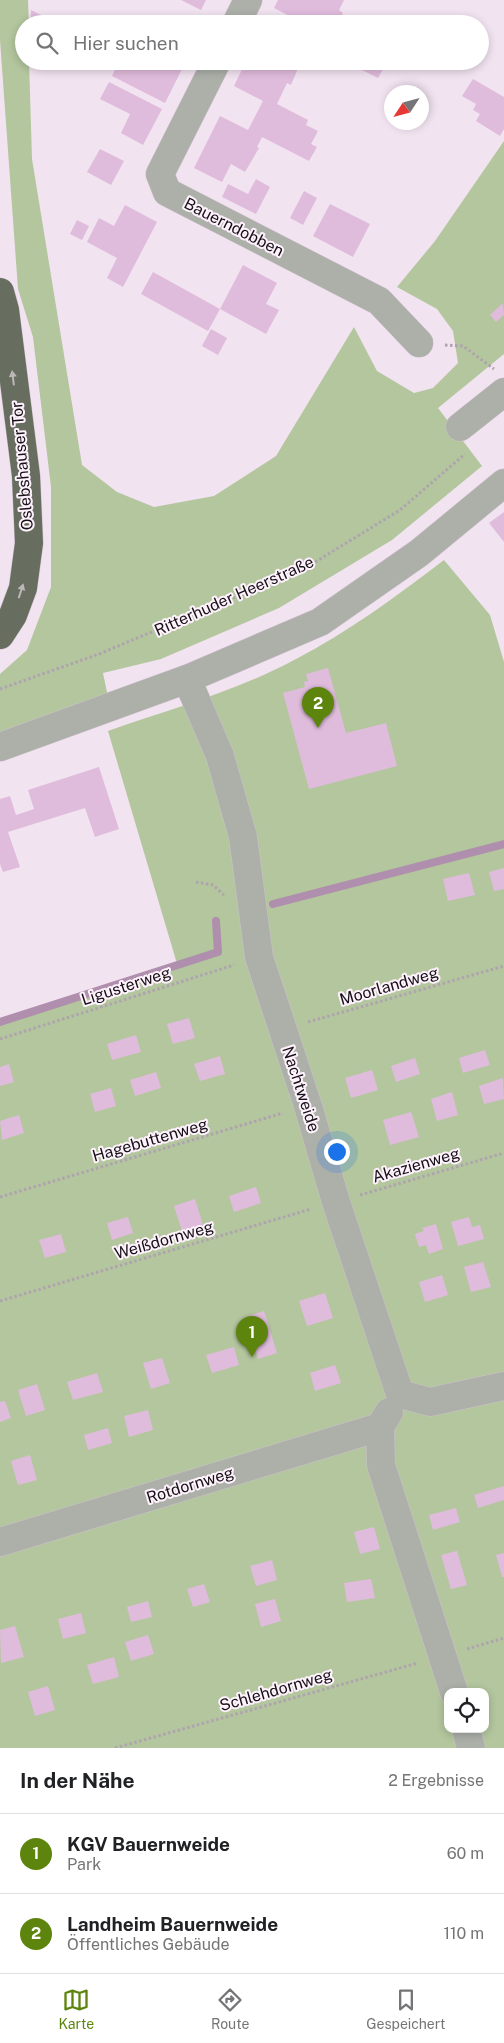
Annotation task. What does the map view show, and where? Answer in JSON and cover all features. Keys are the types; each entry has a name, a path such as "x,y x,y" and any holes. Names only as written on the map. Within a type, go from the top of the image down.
{"highway":[{"name":"Oslebshauser Tor","path":"0,292 5,310 26,476 29,543 23,588 13,615 0,635"}],"street":[{"path":"240,15 248,0"},
{"name":"Bauerndobben","path":"212,70 160,174 167,192 378,301 419,343"},
{"path":"467,437 501,383"},
{"path":"0,747 187,679 320,622 419,553 504,484"},
{"name":"Nachtweide","path":"187,679 220,756 243,837 259,957 281,1030 308,1106 336,1202 400,1394"},
{"path":"453,1688 444,1655 382,1465 380,1427 400,1394 430,1402 504,1386"},
{"name":"Rotdornweg","path":"0,1542 380,1427"},
{"path":"467,1733 471,1748"}],"path":[{"path":"419,343 463,346 501,383"},
{"name":"Ritterhuder Heerstraße","path":"0,689 99,654 307,567 400,510 467,437"},
{"name":"Ligusterweg","path":"0,1039 259,957"},
{"name":"Moorlandweg","path":"281,1030 504,966"},
{"name":"Hagebuttenweg","path":"0,1197 308,1106"},
{"name":"Akazienweg","path":"336,1202 504,1153"},
{"name":"Weißdornweg","path":"0,1301 336,1202"},
{"name":"Schlehdornweg","path":"115,1748 504,1638"}],"green space":[{"path":"0,0 28,0 29,15 15,15 15,70 29,70 32,159 82,465 117,492 154,507 214,496 276,456 354,327 377,371 414,393 433,388 458,363 453,331 437,309 397,287 435,241 504,141 504,354 438,408 482,466 392,540 279,608 161,659 103,673 108,697 0,736 0,674 27,650 51,587 51,487 33,337 18,289 0,40"},
{"path":"444,560 490,615 504,662 504,1748 0,1748 0,1021 178,967 108,731 251,681 315,648 390,600"}],"building":[{"path":"181,0 206,0 201,10"},
{"path":"278,0 344,0 339,10 343,13 342,15 288,15 274,8"},
{"path":"31,10 41,15 31,15"},
{"path":"115,70 182,70 165,103 112,76"},
{"path":"242,70 297,70 291,85 287,83 277,104 308,120 306,125 318,131 311,144 317,147 309,161 262,137 257,147 259,148 245,172 231,164 222,182 194,168 220,116 248,130 263,101 234,86"},
{"path":"362,70 382,70 378,78"},
{"path":"473,79 504,97 504,129 500,136 476,121 480,114 473,110 476,104 462,96"},
{"path":"109,82 162,109 143,145 121,133 130,114 100,99"},
{"path":"100,149 124,161 111,185 87,172"},
{"path":"256,179 270,187 256,214 222,197 228,184 248,194"},
{"path":"304,191 317,198 303,225 290,218"},
{"path":"330,204 370,224 353,257 313,236"},
{"path":"125,205 157,222 123,287 107,278 117,258 87,242 99,218 114,226"},
{"path":"77,220 89,226 82,240 70,234"},
{"path":"243,265 277,283 266,304 279,310 266,334 220,309"},
{"path":"153,272 220,309 208,331 141,294"},
{"path":"503,303 504,315 496,322 490,315"},
{"path":"211,329 227,338 218,355 202,346"},
{"path":"504,512 504,542 489,523"},
{"path":"328,668 346,733 386,723 397,766 309,789 283,693 305,687 304,682 308,681 306,674"},
{"path":"99,767 119,829 95,837 85,808 8,832 20,867 3,872 0,864 0,799 10,796 16,815 34,809 28,790"},
{"path":"504,868 504,889 494,891 489,872"},
{"path":"469,873 475,895 448,901 443,879"},
{"path":"189,1018 195,1038 173,1044 167,1024"},
{"path":"136,1035 141,1052 112,1060 107,1044"},
{"path":"485,1050 490,1065 463,1073 459,1058"},
{"path":"220,1056 225,1074 200,1081 194,1064"},
{"path":"415,1058 420,1074 396,1082 391,1066"},
{"path":"9,1064 14,1082 0,1086 0,1067"},
{"path":"372,1070 378,1090 351,1098 345,1078"},
{"path":"156,1072 161,1088 135,1096 130,1080"},
{"path":"503,1078 504,1099 484,1104 479,1086"},
{"path":"111,1088 116,1106 95,1112 90,1094"},
{"path":"452,1092 458,1115 437,1121 431,1099"},
{"path":"411,1112 419,1137 390,1145 383,1120"},
{"path":"19,1115 24,1133 2,1140 0,1121"},
{"path":"256,1187 261,1203 234,1212 229,1196"},
{"path":"195,1199 203,1225 182,1231 174,1206"},
{"path":"128,1217 133,1233 112,1240 107,1223"},
{"path":"469,1217 472,1227 480,1225 484,1239 458,1246 451,1222"},
{"path":"436,1224 443,1249 429,1254 426,1245 419,1247 415,1234 424,1231 422,1228"},
{"path":"61,1234 66,1252 45,1258 39,1240"},
{"path":"483,1262 491,1287 471,1292 464,1267"},
{"path":"442,1275 448,1295 425,1302 419,1282"},
{"path":"325,1293 333,1318 307,1326 299,1301"},
{"path":"264,1311 277,1353 258,1359 245,1317"},
{"path":"234,1347 239,1365 212,1373 206,1355"},
{"path":"162,1358 170,1383 151,1389 143,1363"},
{"path":"335,1365 341,1383 315,1391 310,1373"},
{"path":"97,1373 103,1392 73,1400 67,1382"},
{"path":"37,1384 45,1410 26,1416 18,1390"},
{"path":"5,1401 11,1418 0,1422 0,1402"},
{"path":"148,1410 153,1430 129,1437 124,1416"},
{"path":"108,1428 112,1443 88,1450 84,1435"},
{"path":"30,1455 37,1480 18,1485 11,1461"},
{"path":"504,1486 504,1500 478,1508 474,1495"},
{"path":"456,1508 460,1522 433,1530 429,1515"},
{"path":"374,1527 380,1549 360,1554 354,1532"},
{"path":"457,1551 467,1585 451,1589 441,1555"},
{"path":"504,1553 504,1577 502,1577 496,1555"},
{"path":"272,1560 277,1580 256,1586 250,1566"},
{"path":"371,1579 375,1598 347,1602 344,1583"},
{"path":"204,1584 210,1602 193,1607 187,1589"},
{"path":"275,1599 281,1621 261,1627 255,1604"},
{"path":"148,1601 152,1617 131,1622 127,1607"},
{"path":"81,1613 86,1633 63,1639 58,1619"},
{"path":"15,1626 24,1657 1,1663 0,1630"},
{"path":"148,1635 154,1654 131,1661 125,1642"},
{"path":"114,1657 119,1677 93,1684 87,1665"},
{"path":"48,1686 55,1710 35,1716 28,1692"}],"waterway":[{"path":"273,904 504,844"},
{"path":"0,1022 218,952 216,921"}],"place":[{"name":"Landheim Bauernweide","path":"318,728"},
{"name":"KGV Bauernweide","path":"252,1357"}]}
